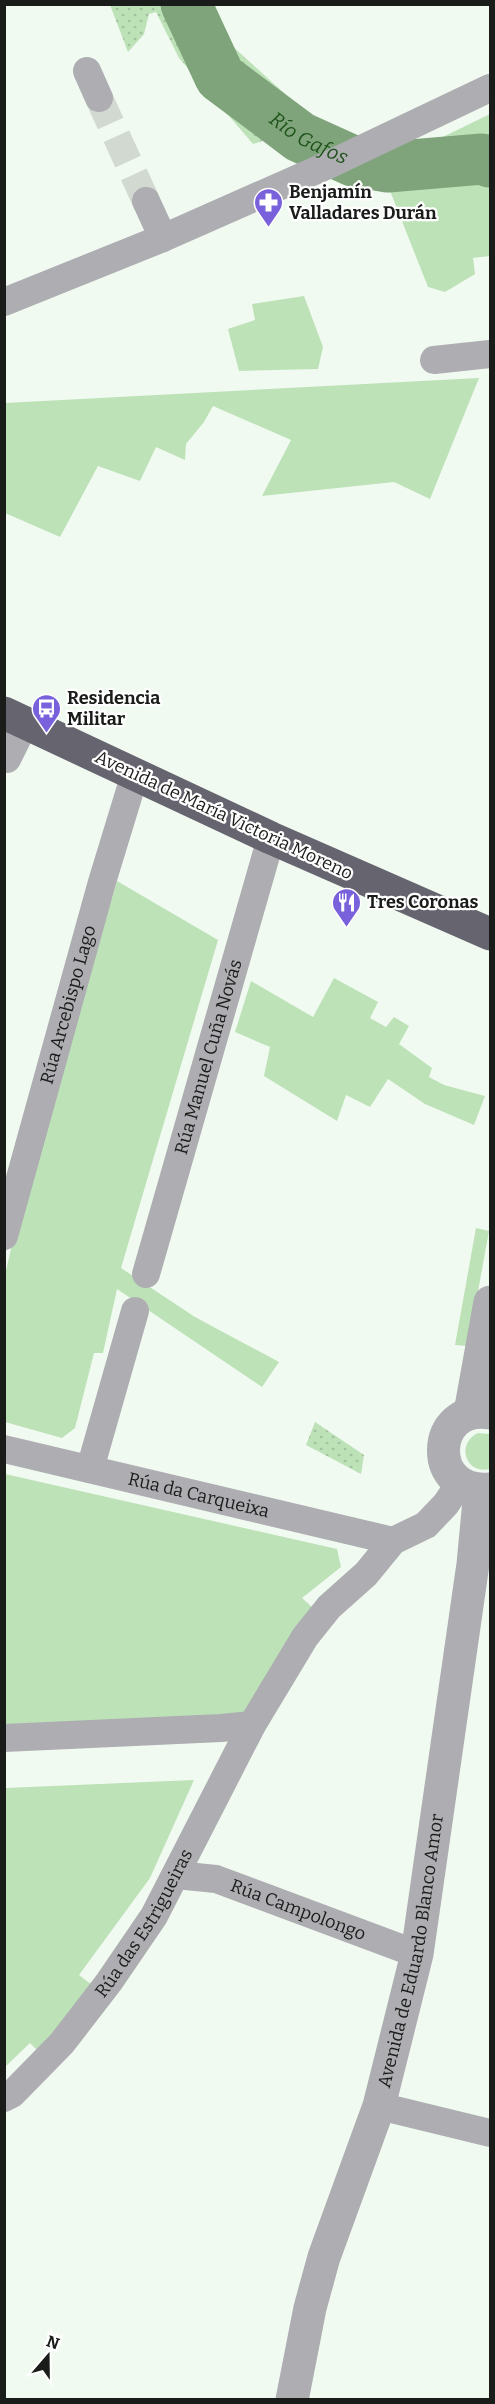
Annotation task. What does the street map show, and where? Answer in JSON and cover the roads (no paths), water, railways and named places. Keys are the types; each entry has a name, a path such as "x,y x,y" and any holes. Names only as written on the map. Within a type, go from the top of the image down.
{"highway":[{"name":"Avenida de María Victoria Moreno","path":"15,718 271,838 486,935"}],"street":[{"path":"87,70 99,98"},
{"path":"4,302 163,238 326,166 490,88"},
{"path":"146,201 163,238"},
{"path":"434,360 490,354"},
{"path":"4,758 7,759 15,718"},
{"name":"Rúa Arcebispo Lago","path":"4,1236 102,882 135,774"},
{"name":"Rúa Manuel Cuña Novás","path":"146,1274 271,838"},
{"path":"477,1487 452,1476 443,1452 450,1428 459,1419 480,1413 490,1302"},
{"path":"90,1469 135,1311"},
{"name":"Rúa da Carqueixa","path":"4,1449 393,1541"},
{"name":"Rúa das Estrigueiras","path":"4,2098 12,2094 62,2043 154,1916 252,1725 305,1636 328,1607 366,1574 393,1541 426,1526 446,1504 477,1487"},
{"name":"Avenida de Eduardo Blanco Amor","path":"292,2400 310,2308 324,2257 379,2106 417,1954 473,1564 477,1487"},
{"path":"4,1738 252,1725"},
{"name":"Rúa Campolongo","path":"176,1875 216,1879 417,1954"},
{"path":"379,2106 490,2133"}],"waterway":[{"name":"Río Gafos","path":"186,4 220,77 300,137 353,161 388,167 482,159 490,162"}],"tunnel":[{"path":"99,98 146,201"}],"place":[{"name":"Benjamín Valladares Durán","path":"268,228"},
{"name":"Residencia Militar","path":"46,734"},
{"name":"Tres Coronas","path":"346,928"}]}
